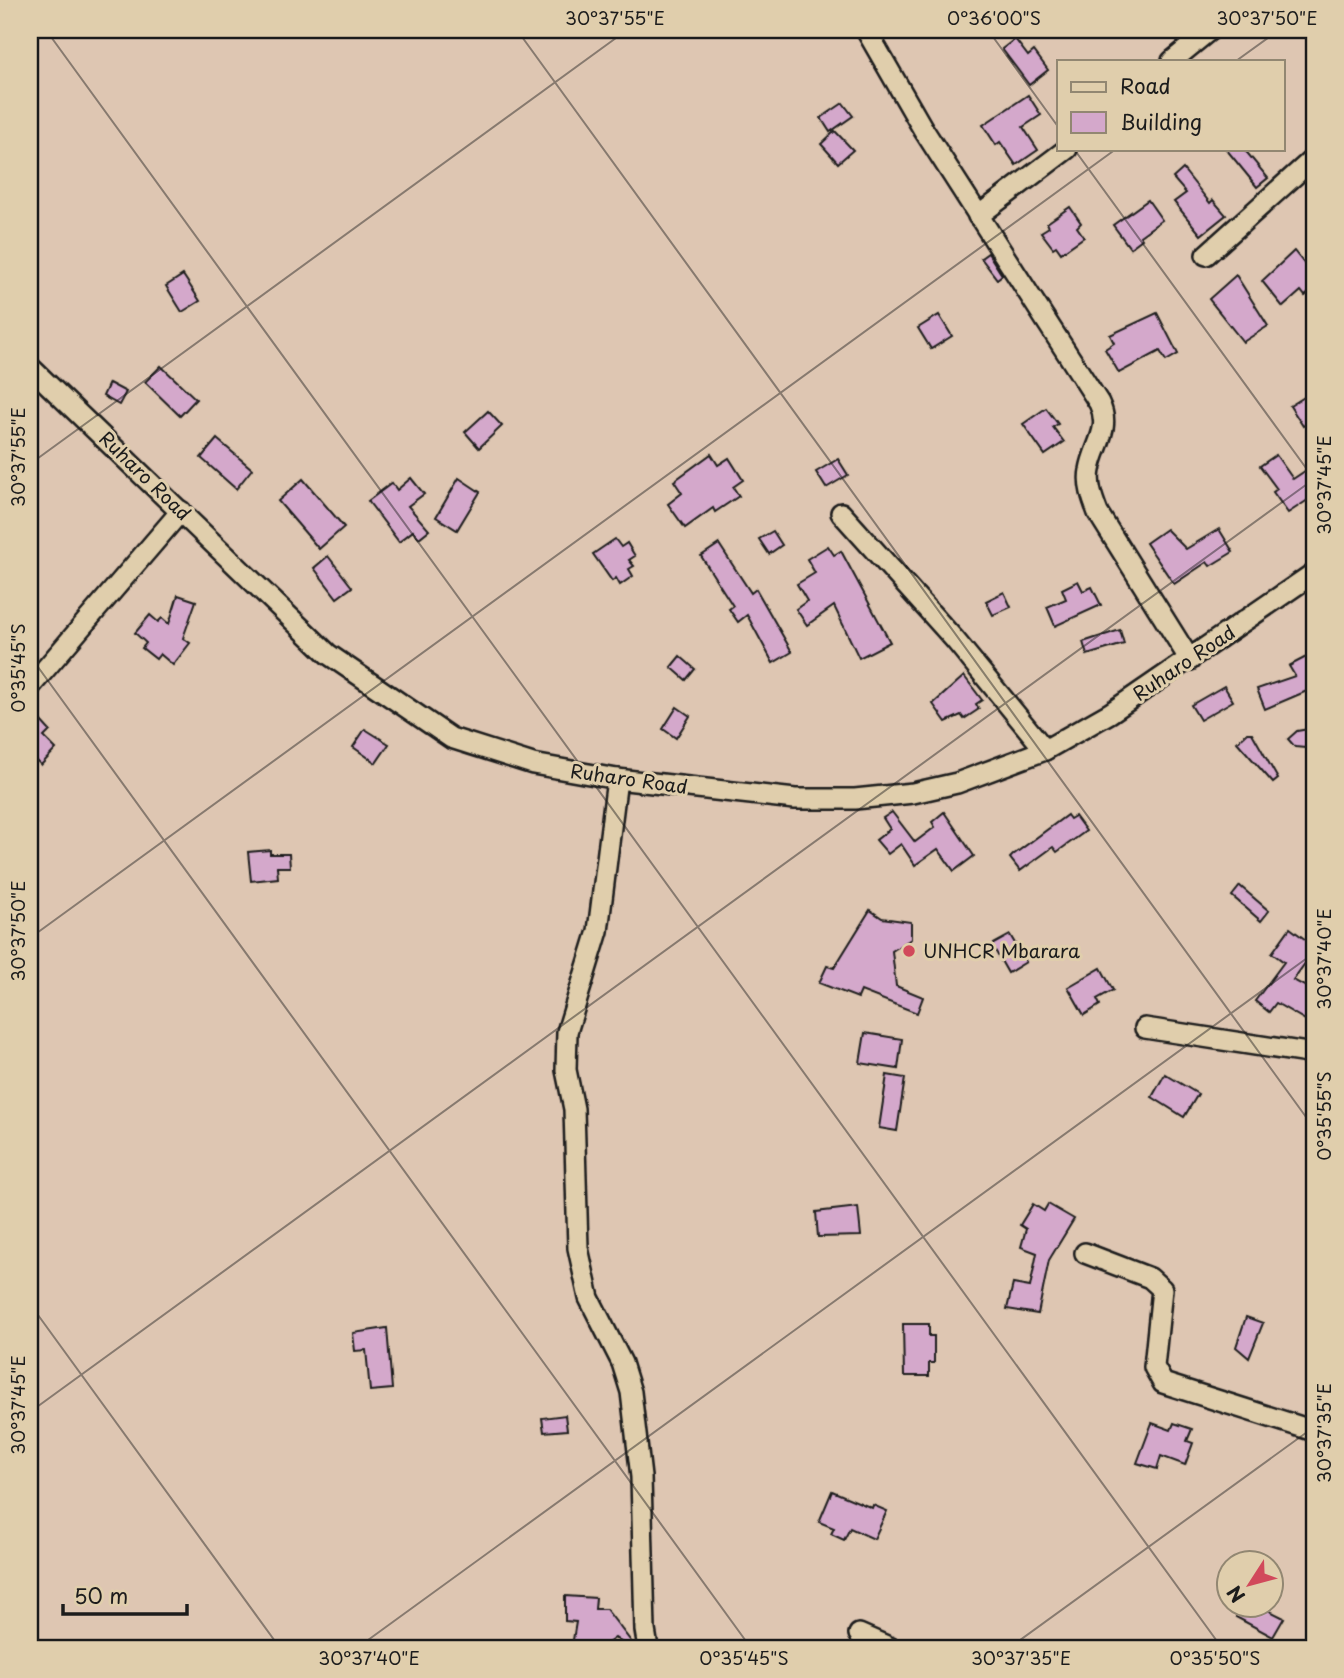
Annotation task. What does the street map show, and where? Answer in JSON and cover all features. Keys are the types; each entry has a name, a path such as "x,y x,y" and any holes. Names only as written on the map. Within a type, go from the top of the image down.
{"street":[{"path":"866,30 874,48 978,216 1089,384 1105,415 1104,431 1089,473 1092,496 1098,513 1190,660"},
{"path":"1173,60 1210,30"},
{"path":"978,216 1066,150"},
{"path":"1206,255 1314,158"},
{"name":"Ruharo Road","path":"30,367 328,654 451,738 533,764 617,779 784,798 855,799 913,793 957,783 1045,750 1110,713 1314,573"},
{"path":"30,687 181,511"},
{"path":"841,513 955,640 1045,750"},
{"path":"617,779 598,930 567,1032 566,1070 574,1109 578,1248 589,1298 622,1363 631,1392 641,1477 645,1630 648,1648"},
{"path":"1145,1028 1314,1054"},
{"path":"1084,1253 1150,1278 1162,1289 1154,1367 1163,1383 1314,1431"},
{"path":"859,1634 891,1648"}],"building":[{"path":"1015,39 1028,56 1034,51 1048,70 1029,85 1002,49"},
{"path":"1028,95 1041,115 1023,127 1038,150 1016,165 1000,142 996,145 983,125"},
{"path":"843,103 853,116 830,132 821,118"},
{"path":"835,131 853,150 838,163 821,144"},
{"path":"1227,150 1245,150 1268,178 1257,187"},
{"path":"1183,169 1210,203 1213,200 1226,215 1201,235 1174,202 1186,193 1173,178"},
{"path":"1148,200 1162,220 1140,236 1142,239 1130,248 1113,225"},
{"path":"1070,207 1081,223 1077,227 1084,237 1061,253 1056,246 1053,248 1041,232 1049,227 1047,223"},
{"path":"1294,251 1314,276 1314,289 1305,296 1301,291 1283,307 1262,281"},
{"path":"988,253 1002,275 997,279 981,258"},
{"path":"183,275 200,301 182,312 166,286"},
{"path":"1236,275 1268,326 1243,342 1209,299"},
{"path":"1157,313 1178,354 1166,361 1160,351 1119,373 1105,349 1114,343 1110,335"},
{"path":"939,315 952,336 931,349 918,328"},
{"path":"161,366 196,399 180,416 145,382"},
{"path":"109,383 126,392 119,405 103,396"},
{"path":"1314,391 1314,419 1303,426 1290,406"},
{"path":"1046,408 1058,424 1053,427 1064,442 1045,455 1023,424"},
{"path":"488,411 502,426 479,448 465,432"},
{"path":"217,439 252,469 236,489 201,458"},
{"path":"711,454 718,465 729,458 743,480 733,487 739,496 715,512 713,508 685,528 668,504 682,493 674,481"},
{"path":"1276,455 1293,479 1308,469 1314,479 1314,496 1288,513 1273,492 1277,489 1260,466"},
{"path":"838,459 848,475 826,488 816,472"},
{"path":"411,478 424,494 408,506 429,530 419,538 413,531 399,542 368,501 392,483 397,490"},
{"path":"459,478 480,492 457,530 436,517"},
{"path":"303,479 344,527 319,549 278,501"},
{"path":"1166,529 1186,549 1219,529 1233,552 1210,566 1207,562 1174,584 1146,543"},
{"path":"773,531 782,545 769,554 759,539"},
{"path":"615,539 621,547 627,543 635,556 629,560 634,566 629,569 633,576 620,585 616,578 612,581 593,554"},
{"path":"719,544 751,593 756,589 792,652 773,663 747,615 738,622 729,609 733,606 701,556"},
{"path":"828,546 834,555 841,551 890,642 859,658 834,606 807,625 796,609 807,601 797,584 815,573 807,559"},
{"path":"328,556 352,587 337,598 314,568"},
{"path":"1078,581 1083,591 1092,587 1101,605 1055,626 1047,607 1066,599 1062,589"},
{"path":"1004,592 1011,607 993,615 986,601"},
{"path":"178,595 196,601 183,638 190,643 173,665 160,654 156,659 142,648 146,643 135,633 150,615 158,622 162,618 169,624"},
{"path":"1120,630 1124,644 1087,655 1083,642"},
{"path":"1314,653 1314,688 1265,709 1257,689 1295,676 1289,666"},
{"path":"680,656 695,669 686,680 671,667"},
{"path":"964,676 982,700 976,704 979,709 964,719 961,715 946,722 933,704"},
{"path":"1224,686 1233,701 1200,720 1191,705"},
{"path":"677,707 690,716 676,738 663,729"},
{"path":"40,720 50,731 44,737 56,749 41,765 30,754 30,723 33,726"},
{"path":"1314,728 1305,748 1295,747 1288,739 1297,731"},
{"path":"365,729 389,744 376,763 353,747"},
{"path":"1247,733 1252,733 1278,779 1273,783 1237,742"},
{"path":"892,812 915,842 935,827 932,822 944,812 974,856 954,871 938,849 915,865 901,844 888,854 876,840 890,829 883,818"},
{"path":"1067,815 1070,819 1075,816 1086,831 1057,852 1053,847 1020,871 1010,858"},
{"path":"270,850 270,854 289,854 290,867 277,867 278,878 251,881 248,852"},
{"path":"1240,886 1269,911 1261,921 1232,896"},
{"path":"870,910 882,918 911,922 911,939 892,951 896,986 923,997 917,1013 861,991 858,998 819,983 827,966 834,968"},
{"path":"1290,928 1314,946 1314,951 1293,980 1314,991 1314,1025 1276,1003 1269,1012 1255,1001 1284,962 1272,953"},
{"path":"1010,935 1026,962 1008,973 992,945"},
{"path":"1101,968 1113,990 1097,999 1100,1005 1084,1015 1068,987"},
{"path":"865,1033 902,1039 898,1069 860,1063"},
{"path":"1165,1074 1198,1094 1184,1117 1152,1097"},
{"path":"887,1075 905,1078 897,1131 879,1128"},
{"path":"1033,1204 1044,1211 1048,1204 1074,1219 1049,1260 1038,1314 1007,1309 1013,1284 1030,1287 1037,1253 1021,1247 1026,1229 1020,1225"},
{"path":"858,1207 861,1236 818,1237 816,1212"},
{"path":"1246,1317 1263,1323 1249,1358 1236,1347"},
{"path":"903,1324 929,1324 929,1336 934,1336 934,1363 929,1363 929,1376 904,1376"},
{"path":"387,1328 392,1389 370,1391 366,1350 355,1351 353,1333"},
{"path":"565,1415 567,1430 544,1432 542,1418"},
{"path":"1152,1423 1171,1430 1174,1423 1192,1429 1187,1441 1193,1443 1185,1465 1161,1456 1157,1469 1137,1463"},
{"path":"832,1491 872,1508 873,1505 887,1511 874,1539 850,1528 844,1540 831,1534 834,1528 819,1522"},
{"path":"565,1596 596,1598 595,1609 606,1609 636,1648 630,1648 615,1638 601,1648 572,1646 576,1622 565,1621"},
{"path":"1238,1618 1284,1618 1273,1637"}],"place":[{"name":"UNHCR Mbarara","path":"909,951"}]}
